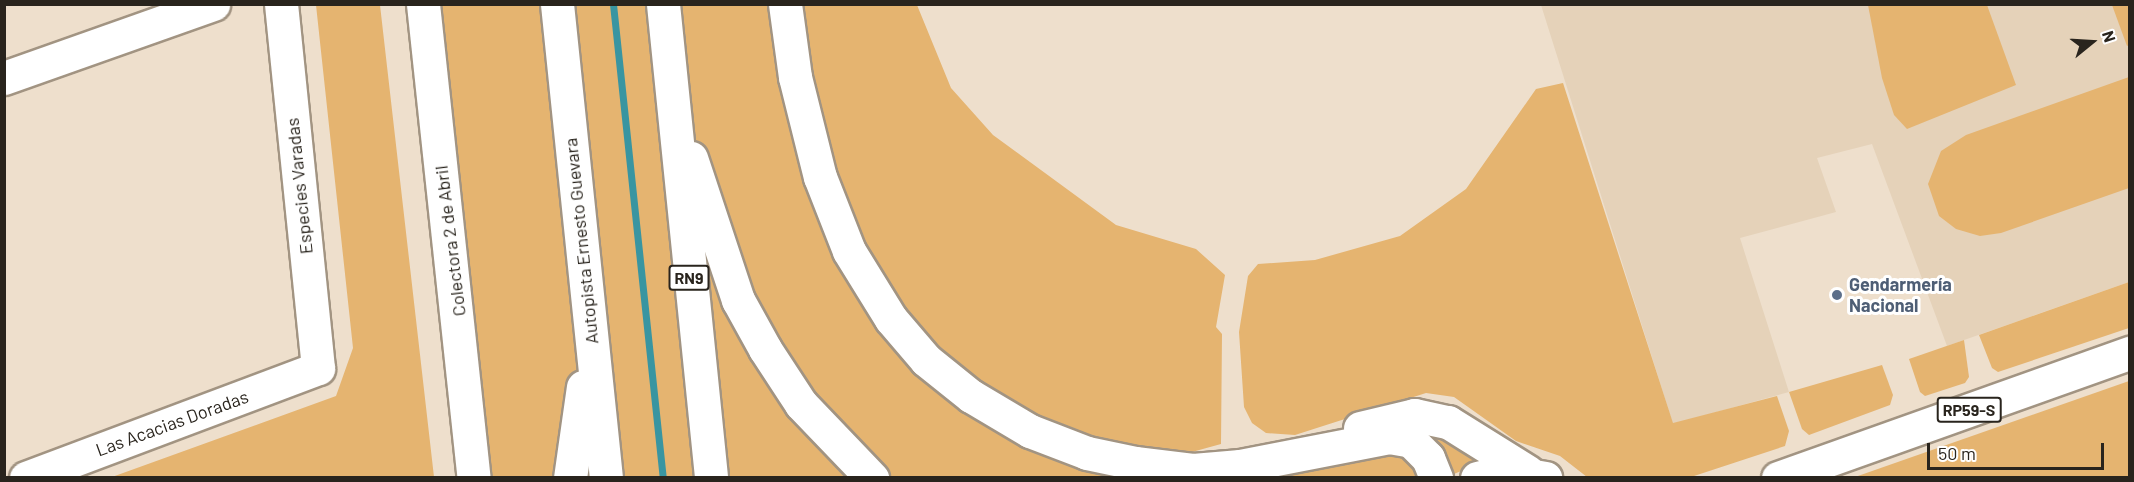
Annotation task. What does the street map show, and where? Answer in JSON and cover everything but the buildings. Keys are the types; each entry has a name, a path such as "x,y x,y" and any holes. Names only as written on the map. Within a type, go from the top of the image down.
{"main road":[{"path":"4,78 213,4"},
{"name":"Especies Varadas","path":"280,4 318,368"},
{"name":"Colectora 2 de Abril","path":"423,4 474,477"},
{"name":"Autopista Ernesto Guevara","path":"557,4 606,477"},
{"name":"RN9","path":"663,4 668,78 711,477"},
{"path":"784,4 795,77 824,188 849,251 891,319 926,360 1030,431 1087,453 1193,470 1252,464 1324,447 1389,437 1411,441 1428,458 1436,477"},
{"path":"668,78 738,300 801,404 872,477"},
{"path":"570,477 582,399 587,301"},
{"name":"RP59-S","path":"1778,477 2130,353"},
{"name":"Las Acacias Doradas","path":"26,477 318,368"},
{"path":"1324,447 1358,429 1414,415 1448,422 1536,475"},
{"path":"1477,477 1536,475"}],"shaded area":[{"path":"316,5 380,5 434,477 112,477 336,396 353,348"},
{"path":"423,5 785,5 849,251 971,396 1135,463 1389,437 1436,477 474,477"},
{"path":"800,5 917,5 951,88 993,135 1116,225 1196,249 1225,275 1216,327 1222,334 1221,444 1181,455 1110,445 1028,418 974,385 930,342 883,277 852,218 827,146"},
{"path":"1541,5 2129,5 2129,282 1947,346 1872,144 1817,158 1836,212 1740,238 1789,392 1673,424"},
{"path":"1868,5 1987,5 2016,85 1907,129 1894,115 1882,78"},
{"path":"2112,5 2129,5 2129,45 2127,46"},
{"path":"2129,77 2129,188 2001,233 1980,236 1956,229 1939,216 1928,184 1941,151 1966,135"},
{"path":"1563,83 1673,423 1777,396 1789,431 1785,446 1691,477 1587,477 1560,456 1516,441 1454,397 1426,393 1295,435 1266,433 1252,423 1244,407 1239,332 1248,276 1258,264 1315,260 1400,236 1466,189 1536,89"},
{"path":"2129,282 2129,328 1998,372 1992,368 1979,335"},
{"path":"1964,340 1969,377 1965,383 1925,396 1920,392 1909,359"},
{"path":"1882,365 1893,395 1890,405 1809,435 1802,429 1789,392"},
{"path":"2129,381 2129,477 1855,477"},
{"path":"1409,424 1427,425 1482,462 1447,477"}],"waterway":[{"path":"613,4 663,478"}],"place":[{"name":"Gendarmería Nacional","path":"1837,295"}]}
